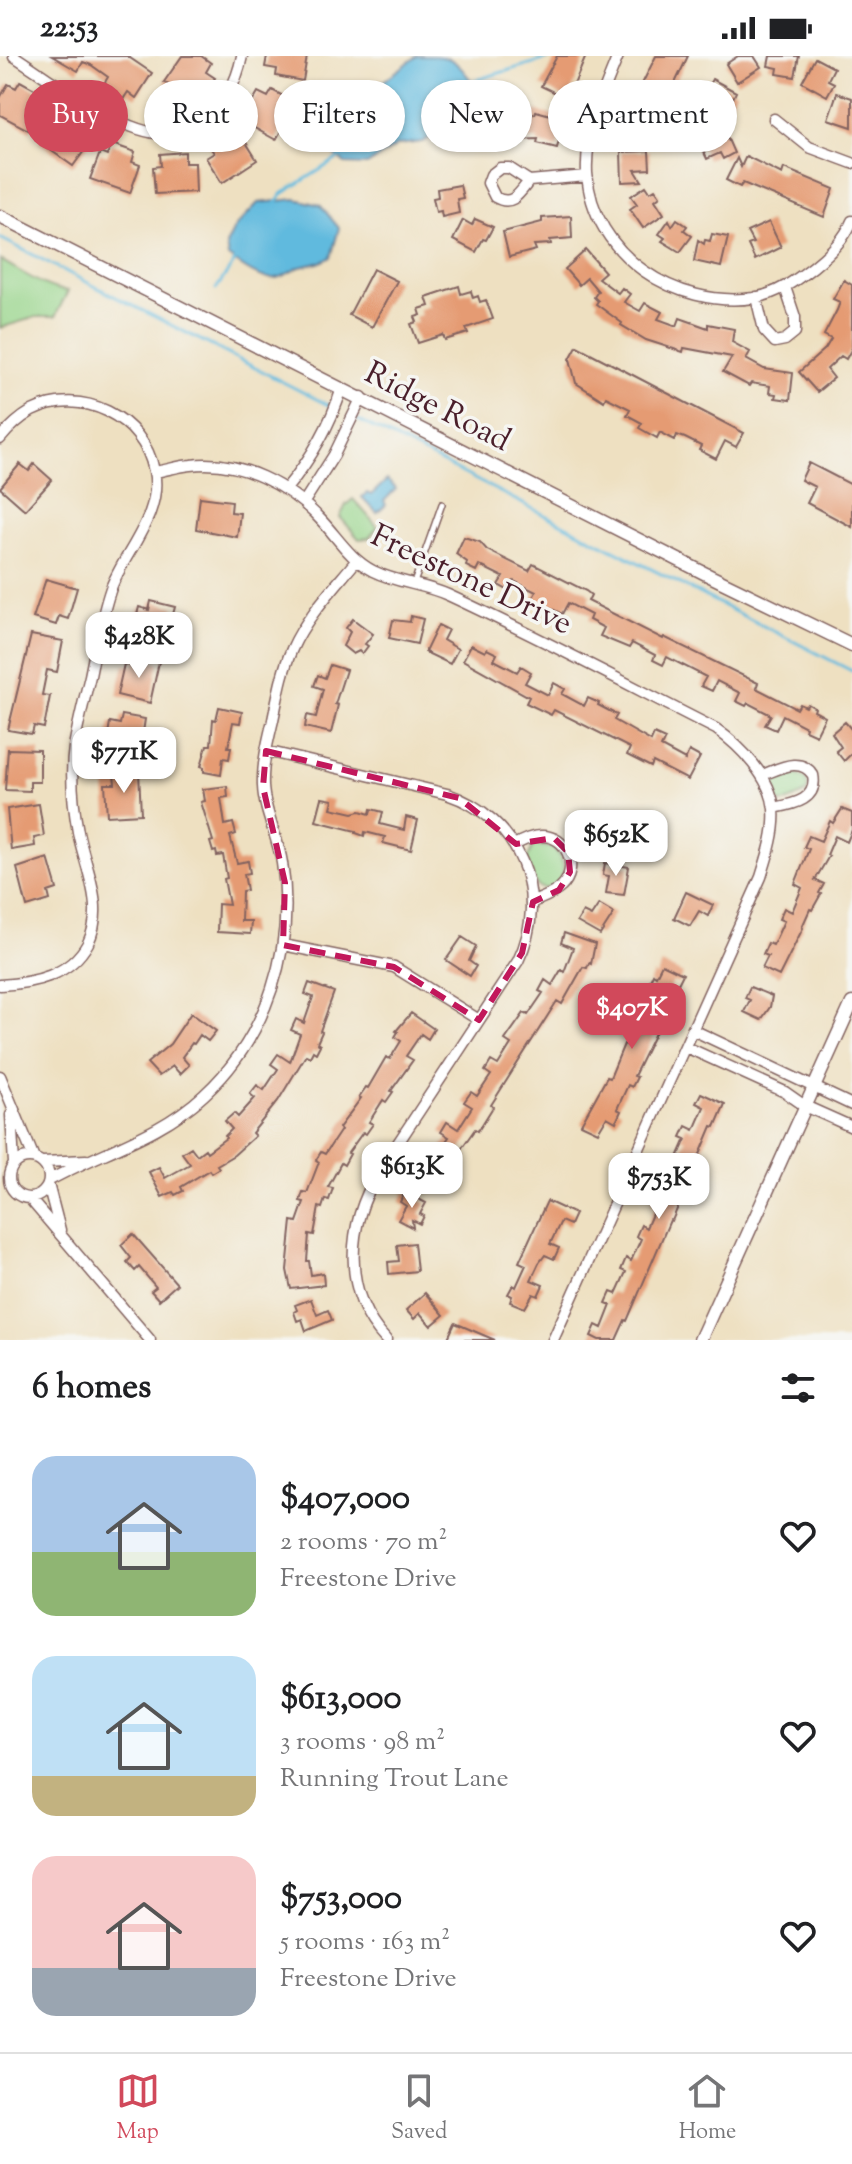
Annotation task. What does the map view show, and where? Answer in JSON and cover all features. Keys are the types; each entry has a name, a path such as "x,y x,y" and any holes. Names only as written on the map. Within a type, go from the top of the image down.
{"street":[{"path":"14,56 115,120 135,129 171,133 211,113 228,96 239,73 242,56"},
{"path":"618,56 595,115 587,176 605,232 629,263 664,283 705,296 725,299 756,297 785,287 827,256 852,221"},
{"path":"774,119 809,147 852,163"},
{"path":"529,181 587,176"},
{"name":"Ridge Road","path":"0,216 852,645"},
{"path":"756,297 764,330 775,342 785,340 795,332 795,317 785,287"},
{"path":"286,489 312,454 335,412 342,388"},
{"path":"304,502 334,455 362,397"},
{"path":"0,439 32,411 55,403 80,403 118,416 133,429 143,443 155,472 149,515 120,568 103,617 74,747 73,790 77,828 94,888 94,928 72,963 56,974 20,984 0,985"},
{"name":"Freestone Drive","path":"155,472 189,465 220,466 253,474 286,489 304,502 356,561 386,577 453,597 716,729 744,752 762,775 774,808 771,846 761,877 553,1340"},
{"path":"30,1199 40,1195 49,1182 169,1123 214,1086 240,1053 263,1011 283,945 286,921 285,883 279,848 263,787 266,751 293,646 356,561"},
{"path":"266,751 459,798 494,820 516,844 531,884 531,924 522,953 379,1172 360,1208 353,1247 355,1270 367,1310 386,1340"},
{"path":"762,775 793,764 809,769 813,775 814,786 805,800 774,808"},
{"path":"516,844 549,836 565,847 570,858 570,872 565,884 533,902"},
{"path":"283,945 394,967 479,1020"},
{"path":"700,1340 852,1003"},
{"path":"693,1030 852,1105"},
{"path":"686,1047 785,1092 805,1106 852,1127"},
{"path":"0,1076 38,1160 49,1172 60,1232"},
{"path":"9,1101 8,1170 14,1193"},
{"path":"8,1170 27,1157 38,1160 92,1160"},
{"path":"0,1191 30,1199 150,1340"}],"lane":[{"path":"414,584 442,504"}],"highlighted area":[{"path":"266,751 459,798 516,844 554,838 568,852 570,872 559,890 533,902 522,953 479,1020 394,967 283,945 285,883 263,787"}],"green space":[{"path":"0,260 42,283 68,291 55,317 36,317 0,328"},
{"path":"353,499 378,527 369,538 359,539 340,517"},
{"path":"793,773 806,779 806,793 784,803 777,802 770,787 773,781"},
{"path":"537,845 553,848 562,861 564,870 559,884 551,888 539,887 531,873 527,859"}],"water":[{"path":"417,56 438,56 456,63 471,80 421,80 421,142 405,144 405,80 385,80"},
{"path":"332,152 387,152 367,165 345,164"},
{"path":"296,199 320,205 339,228 331,257 270,278 250,272 228,257 226,245 235,227 258,203"},
{"path":"387,480 396,489 377,513 362,497 367,493 371,495"}],"building":[{"path":"52,56 127,56 152,73 144,80 136,98 128,92 128,80 106,80 108,77 83,62 78,71"},
{"path":"182,56 201,56 211,63 206,72 215,78 214,80 165,80"},
{"path":"267,56 307,56 303,80 276,76 277,69 265,67"},
{"path":"557,56 586,56 576,80 548,80 548,89 541,86"},
{"path":"656,56 688,56 676,80 644,80"},
{"path":"738,56 754,56 761,67 737,82 726,64"},
{"path":"770,56 799,56 795,77 777,74 778,68 768,66"},
{"path":"815,58 834,68 828,80 834,83 827,96 802,82"},
{"path":"20,81 24,83 24,128 0,115 0,98 8,84 16,88"},
{"path":"274,91 274,139 258,130 258,92 268,97"},
{"path":"837,93 852,98 852,127 828,119"},
{"path":"536,111 548,114 548,146 537,143 538,139 532,139 532,114"},
{"path":"128,150 135,152 132,162 140,165 130,193 90,179 100,153 107,156 109,152 128,152"},
{"path":"53,152 83,152 73,166"},
{"path":"185,152 185,163 195,163 196,192 155,194 153,167 161,166 160,154"},
{"path":"252,152 257,160 222,183 206,158 214,153"},
{"path":"621,152 649,152 650,169 635,170 642,181 622,182"},
{"path":"704,152 734,153 723,159 720,153 707,159"},
{"path":"746,156 782,174 784,168 834,189 824,217 743,183 740,187 726,180 737,158 741,167"},
{"path":"460,185 463,198 457,199 459,213 442,217 441,211 436,212 433,198 438,197 437,189"},
{"path":"646,186 650,192 655,189 660,196 655,200 664,214 643,228 630,209 637,204 631,196"},
{"path":"571,216 572,238 550,240 551,244 534,245 536,250 509,257 503,232 542,222 542,218"},
{"path":"475,219 493,227 476,252 453,240 463,220 472,225"},
{"path":"677,219 687,226 684,230 692,236 680,252 662,241 665,238 659,234 669,220 672,226"},
{"path":"769,222 781,247 755,260 748,245 753,243 747,232"},
{"path":"712,234 728,237 721,267 694,261 698,240 704,244 705,240 710,241"},
{"path":"586,250 605,272 598,278 618,293 622,288 630,294 624,302 640,311 645,303 662,312 658,319 677,326 680,318 708,328 708,324 734,329 732,342 750,352 746,359 764,369 793,373 790,400 775,398 776,394 769,393 770,386 751,383 749,386 723,372 732,357 684,348 683,352 646,340 621,325 596,304 598,301 594,297 598,291 587,278 579,285 565,269"},
{"path":"373,269 397,281 372,327 349,315"},
{"path":"844,280 852,285 852,348 846,359 841,356 827,369 834,378 817,392 799,372 825,349 831,339 824,335 840,302 833,299"},
{"path":"459,286 461,294 471,291 473,298 478,296 480,302 486,300 493,319 466,328 468,333 445,340 443,335 418,343 411,324 417,322 415,317 421,315 419,309 429,306 426,297"},
{"path":"577,346 744,433 736,447 725,441 716,459 685,438 677,435 675,440 660,432 657,438 639,428 642,423 627,415 630,409 606,397 604,401 576,383 570,359"},
{"path":"809,463 852,485 852,527 807,503 815,487 801,480"},
{"path":"20,464 29,471 34,464 52,480 25,510 0,488"},
{"path":"200,497 232,501 231,512 240,513 237,537 196,529"},
{"path":"464,537 480,542 487,550 529,571 533,564 586,591 591,595 588,601 758,683 756,688 797,709 800,704 806,707 808,704 825,717 816,735 783,715 776,730 765,725 771,715 748,703 746,706 736,701 740,693 717,681 712,691 701,686 706,677 667,657 663,665 653,660 655,655 632,643 629,648 600,636 604,628 589,620 591,615 568,603 562,614 532,599 536,592 514,581 509,591 498,585 503,577 479,565 476,571 466,566 467,562 456,554"},
{"path":"46,579 77,588 68,619 59,616 56,625 33,618"},
{"path":"151,601 175,607 164,647 131,638 139,607 149,610"},
{"path":"411,616 423,619 417,644 389,638 393,620 410,622"},
{"path":"353,619 373,634 362,654 359,651 353,654 343,646 350,632 346,628"},
{"path":"438,625 448,630 443,640 458,649 450,664 425,652"},
{"path":"31,635 63,641 57,672 47,670 42,695 50,696 44,728 34,726 32,734 8,730"},
{"path":"471,645 497,654 494,660 517,672 521,666 531,672 525,683 548,695 554,683 565,689 562,694 584,706 588,698 599,703 617,715 614,720 651,741 654,734 665,739 661,747 685,760 689,751 700,757 688,780 653,762 651,767 627,755 630,748 554,710 551,715 526,703 529,697 463,660"},
{"path":"136,657 159,662 150,703 117,695 124,664 134,666"},
{"path":"330,665 346,670 335,704 338,705 331,733 305,727 307,715 316,717 323,689 314,686 318,675 325,678"},
{"path":"219,707 242,712 240,723 233,722 229,759 223,758 221,775 204,772 201,766 207,745 211,745 213,719 216,720"},
{"path":"122,715 145,719 139,759 105,754 110,722 120,724"},
{"path":"845,722 852,730 852,753 844,761 836,751 841,747 832,733"},
{"path":"8,749 40,750 40,782 30,782 30,791 5,790"},
{"path":"139,772 141,814 107,816 105,784 115,784 114,774"},
{"path":"227,786 228,797 221,798 225,825 233,823 236,834 230,836 237,863 248,861 250,873 244,874 247,890 242,891 241,921 251,921 250,934 217,932 218,904 229,905 224,879 227,878 223,855 217,856 216,851 213,852 210,842 213,841 201,802 205,801 203,789"},
{"path":"322,798 333,800 331,808 353,813 360,811 370,814 371,809 383,812 380,824 404,830 406,817 418,820 411,850 383,843 385,837 365,832 364,836 316,821"},
{"path":"39,804 44,836 34,838 35,846 11,850 7,809"},
{"path":"842,809 852,813 852,830 847,842 835,836 829,856 815,880 824,884 821,894 810,909 779,976 762,968 768,956 763,954 768,943 773,945 784,921 779,919 784,908 792,912 802,888 795,884 809,849 804,847 809,836 821,841 830,821 833,823"},
{"path":"48,858 57,889 48,892 50,900 27,907 17,868"},
{"path":"605,863 629,867 624,895 606,893 609,876 603,875"},
{"path":"686,892 713,905 708,916 699,911 690,926 674,918"},
{"path":"599,904 614,913 600,935 577,922 583,912 591,916"},
{"path":"564,933 595,944 591,964 583,967 562,1004 557,1001 478,1131 475,1129 433,1189 419,1180 427,1169 422,1166 428,1157 433,1160 449,1137 441,1132 447,1122 458,1129 472,1107 464,1102 471,1092 477,1096 491,1075 485,1071 491,1061 498,1065 511,1044 505,1040 543,993 539,991 545,980 552,985 561,970 564,972 573,948 561,943"},
{"path":"462,937 476,946 469,961 476,966 470,976 446,960"},
{"path":"662,964 683,974 678,984 673,982 668,992 656,1021 660,1023 634,1076 637,1077 632,1087 628,1085 617,1109 621,1111 616,1122 607,1117 598,1132 581,1124 607,1077 610,1078 624,1044 628,1045 637,1026 634,1025 636,1014 652,984 649,983"},
{"path":"309,983 334,992 316,1053 313,1051 310,1057 306,1055 278,1101 252,1133 255,1136 217,1165 219,1168 211,1173 209,1170 181,1187 183,1191 162,1197 149,1172 159,1167 165,1178 190,1164 182,1153 191,1147 197,1155 205,1149 207,1152 226,1138 232,1129 225,1121 234,1113 238,1117 255,1098 250,1094 257,1085 264,1090 278,1069 271,1064 278,1054 290,1062 300,1034 291,1030 296,1019 304,1023 313,997 305,994"},
{"path":"750,987 772,996 770,1007 761,1020 744,1012 750,1000 745,998"},
{"path":"191,1013 216,1031 208,1041 200,1035 192,1043 182,1057 189,1065 180,1074 173,1066 159,1076 147,1063 170,1044"},
{"path":"411,1013 434,1029 428,1039 421,1034 406,1056 413,1060 369,1122 373,1124 348,1153 344,1165 341,1163 328,1187 333,1188 329,1200 325,1199 322,1208 319,1207 314,1235 309,1234 307,1261 311,1275 323,1273 324,1285 291,1289 287,1270 292,1221 297,1222 304,1202 300,1201 303,1192 307,1193 319,1162 316,1160 321,1152 325,1154 386,1057 390,1059 401,1041 395,1037 396,1031"},
{"path":"701,1093 725,1104 715,1127 712,1126 627,1321 616,1340 599,1340 591,1336 596,1325 602,1328 611,1305 606,1303 611,1292 616,1294 626,1272 621,1270 626,1258 631,1261 641,1239 636,1236 641,1225 646,1228 656,1205 651,1202 656,1191 664,1195 674,1174 666,1170 671,1159 676,1162 686,1139 681,1137 686,1126 694,1130 704,1107 696,1103"},
{"path":"405,1192 426,1203 420,1214 424,1216 420,1224 412,1220 413,1228 398,1220 406,1206 400,1202"},
{"path":"547,1201 575,1214 570,1225 561,1221 550,1244 559,1248 554,1259 545,1255 539,1263 531,1280 543,1285 538,1296 533,1294 525,1308 510,1302 512,1296 508,1294 513,1285 516,1287 526,1265 519,1262"},
{"path":"133,1234 177,1284 159,1300 151,1291 156,1287 139,1267 135,1271 127,1262 131,1258 121,1245"},
{"path":"414,1243 417,1271 389,1274 388,1262 399,1261 397,1245"},
{"path":"425,1293 444,1315 431,1326 420,1313 414,1319 406,1310"},
{"path":"311,1299 317,1315 328,1310 332,1320 306,1331 302,1319 297,1321 295,1305"},
{"path":"455,1323 495,1340 448,1338"}],"waterway":[{"path":"476,80 557,56"},
{"path":"277,202 282,194 342,156"},
{"path":"0,238 332,407"},
{"path":"216,289 236,260"},
{"path":"356,419 852,671"}]}
